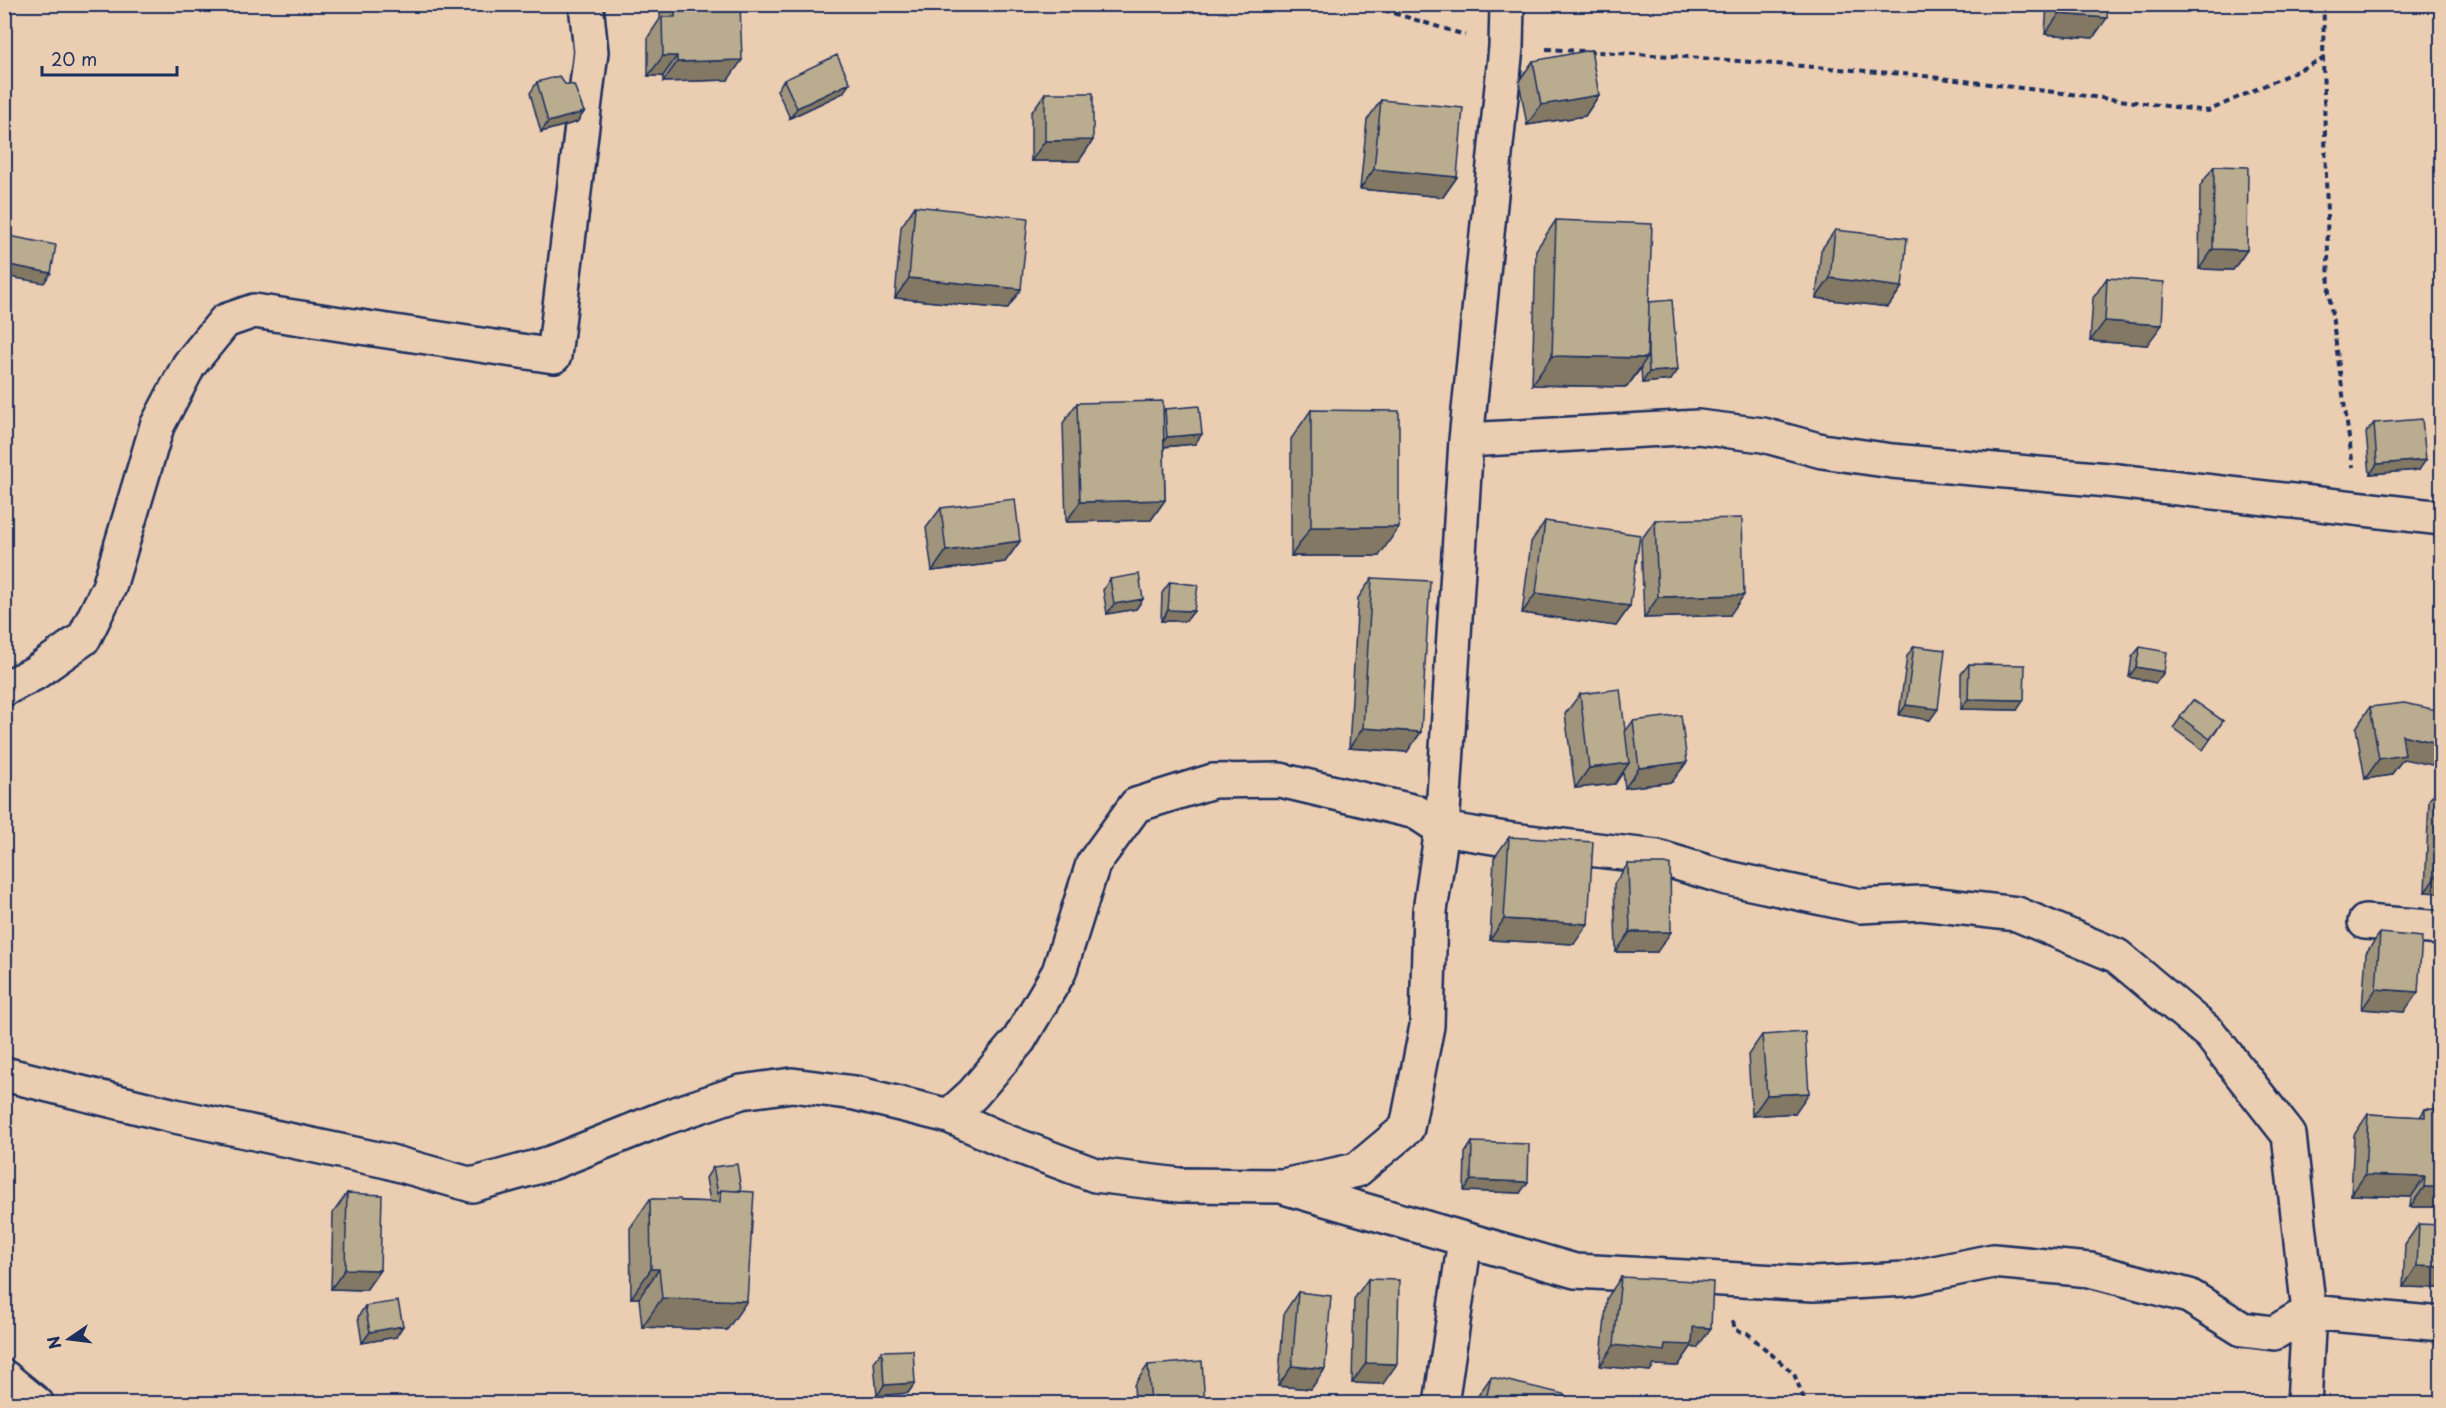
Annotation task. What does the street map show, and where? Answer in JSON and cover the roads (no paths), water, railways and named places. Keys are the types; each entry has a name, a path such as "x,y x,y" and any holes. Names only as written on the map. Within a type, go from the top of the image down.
{"street":[{"path":"4,689 35,673 84,638 109,587 157,426 189,365 225,321 254,311 554,356 591,52 586,4"},
{"path":"4,1074 175,1116 387,1161 472,1185 551,1163 664,1118 751,1090 792,1084 855,1093 949,1116 1010,1143 1095,1175 1179,1185 1283,1186 1357,1170 1407,1128 1427,1026 1430,911 1442,829 1467,440 1506,47 1508,4"},
{"path":"1467,440 1698,427 1763,435 1822,451 1892,461 2108,480 2355,510 2442,518"},
{"path":"949,1116 973,1094 1019,1040 1059,972 1093,864 1136,805 1212,781 1280,780 1416,812 1442,829 1512,840 1657,857 1727,878 1860,906 1921,903 2017,914 2117,956 2210,1034 2289,1134 2309,1312 2304,1404"},
{"path":"2364,922 2442,928"},
{"path":"1283,1186 1575,1271 1814,1284 1905,1279 1993,1261 2090,1270 2189,1296 2242,1329 2274,1333 2309,1312 2442,1324"},
{"path":"1441,1404 1465,1240"},
{"path":"4,1377 37,1404"}]}
